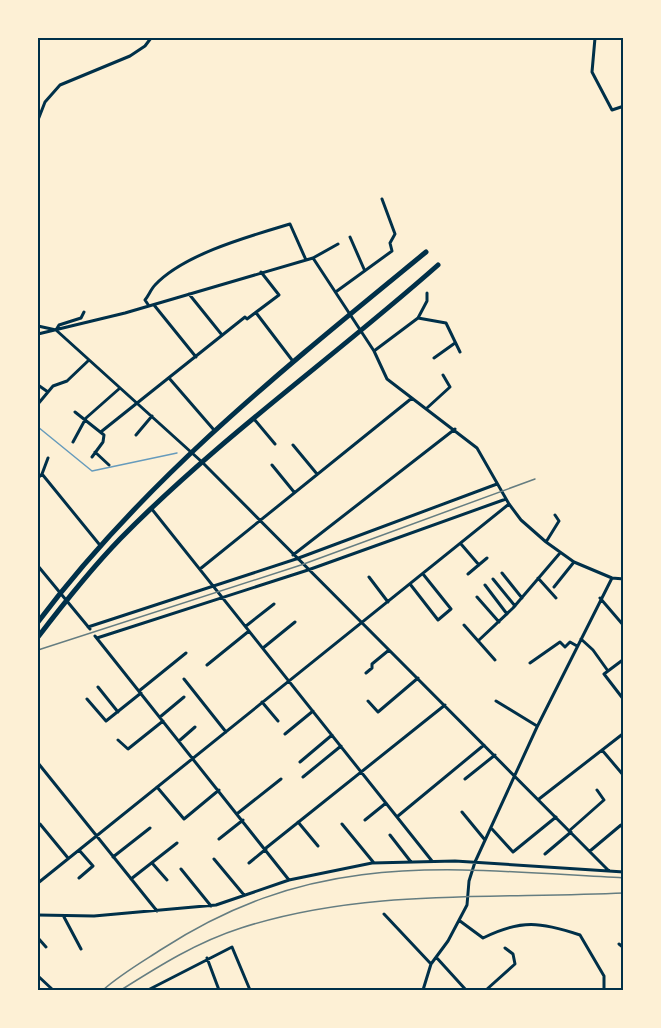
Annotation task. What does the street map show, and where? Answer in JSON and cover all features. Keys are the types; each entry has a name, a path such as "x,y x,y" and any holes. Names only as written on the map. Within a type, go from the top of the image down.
{"highway":[{"path":"38,622 99,544 214,430 292,360 426,252"},
{"path":"38,637 111,549 151,508 202,462 438,265"}],"street":[{"path":"38,120 45,102 60,85 130,56 145,46 151,38"},
{"path":"595,38 592,75 612,110 624,106"},
{"path":"337,291 364,269 392,251 390,243 395,234 382,200"},
{"path":"149,306 145,300 156,284 190,261 236,240 272,229 290,224 306,260"},
{"path":"350,237 364,269"},
{"path":"38,334 153,305 313,258 338,244"},
{"path":"313,258 337,291 374,351 387,379 477,448 509,504 521,520 574,562 612,578 624,579"},
{"path":"102,431 244,317 247,319 257,314 279,295 261,272"},
{"path":"374,351 418,318 427,301 427,293"},
{"path":"189,294 222,335"},
{"path":"153,305 196,357"},
{"path":"56,330 59,325 81,318 84,312"},
{"path":"257,314 292,360"},
{"path":"418,318 446,323 459,352"},
{"path":"38,326 56,330 202,462 609,871"},
{"path":"434,358 455,343"},
{"path":"38,404 53,386 67,381 89,360"},
{"path":"427,408 450,387 443,375"},
{"path":"170,378 214,430"},
{"path":"38,385 49,392"},
{"path":"73,442 86,420 120,388"},
{"path":"200,569 412,398"},
{"path":"75,412 102,431 105,440 92,457"},
{"path":"136,435 152,416"},
{"path":"254,419 275,444"},
{"path":"295,557 455,429"},
{"path":"293,445 317,474"},
{"path":"95,452 109,465"},
{"path":"38,478 48,458"},
{"path":"272,465 294,492"},
{"path":"40,474 99,544"},
{"path":"38,566 89,628 214,586 497,484"},
{"path":"289,880 96,637 308,570 506,499"},
{"path":"38,883 509,504"},
{"path":"151,508 432,861"},
{"path":"546,542 558,520 555,515"},
{"path":"460,543 479,565"},
{"path":"478,641 515,606 560,552"},
{"path":"468,574 487,558"},
{"path":"554,587 574,562"},
{"path":"502,573 522,598"},
{"path":"410,584 438,620 451,609 423,574"},
{"path":"369,577 388,602"},
{"path":"538,578 556,597"},
{"path":"423,990 431,964 460,921 467,905 469,881 475,862 537,726 612,578"},
{"path":"493,579 515,606"},
{"path":"485,585 507,614"},
{"path":"477,597 499,622"},
{"path":"600,598 624,626"},
{"path":"246,626 274,604"},
{"path":"263,648 295,622"},
{"path":"464,625 495,660"},
{"path":"207,665 249,631"},
{"path":"581,639 593,650 608,671"},
{"path":"530,663 554,644 560,642 565,647 570,642 578,646"},
{"path":"366,673 372,668 372,664 389,650"},
{"path":"87,699 106,722 186,653"},
{"path":"624,659 604,675 624,700"},
{"path":"368,701 378,712 418,678"},
{"path":"183,679 226,732"},
{"path":"98,687 118,711"},
{"path":"118,740 128,750 184,698"},
{"path":"496,701 537,726"},
{"path":"262,702 278,721"},
{"path":"249,863 445,705"},
{"path":"285,734 313,711"},
{"path":"180,741 195,728"},
{"path":"538,800 624,733"},
{"path":"300,762 332,735"},
{"path":"398,816 484,745"},
{"path":"303,777 341,746"},
{"path":"602,750 624,776"},
{"path":"465,779 495,755"},
{"path":"38,762 157,911"},
{"path":"238,813 281,779"},
{"path":"157,787 183,819 219,790"},
{"path":"545,854 604,800 597,790"},
{"path":"365,820 386,803"},
{"path":"462,812 485,840"},
{"path":"492,829 513,852 556,817"},
{"path":"219,839 243,820"},
{"path":"298,822 318,846"},
{"path":"40,824 68,858"},
{"path":"342,824 374,863"},
{"path":"590,851 621,825 624,828"},
{"path":"113,857 150,828"},
{"path":"390,835 411,862"},
{"path":"131,879 177,843"},
{"path":"79,850 93,866 79,878"},
{"path":"214,859 244,895"},
{"path":"38,915 64,917 211,906 289,880 374,863 475,862 624,872"},
{"path":"152,863 166,880"},
{"path":"181,869 211,906"},
{"path":"384,914 431,964"},
{"path":"64,917 81,950"},
{"path":"460,921 483,939 506,927 538,924 547,924 580,935 604,976 604,990"},
{"path":"38,938 46,947"},
{"path":"619,944 624,948"},
{"path":"148,990 232,947 250,990"},
{"path":"486,990 515,964 513,954 505,948"},
{"path":"436,957 466,990"},
{"path":"207,958 219,990"},
{"path":"38,976 53,990"}],"waterway":[{"path":"38,427 92,471 177,453"}],"railway":[{"path":"38,650 301,565 535,479"},
{"path":"103,990 124,973 162,949 219,917 275,894 330,880 386,872 442,870 624,878"},
{"path":"121,990 209,940 288,915 335,906 382,901 624,893"}]}
